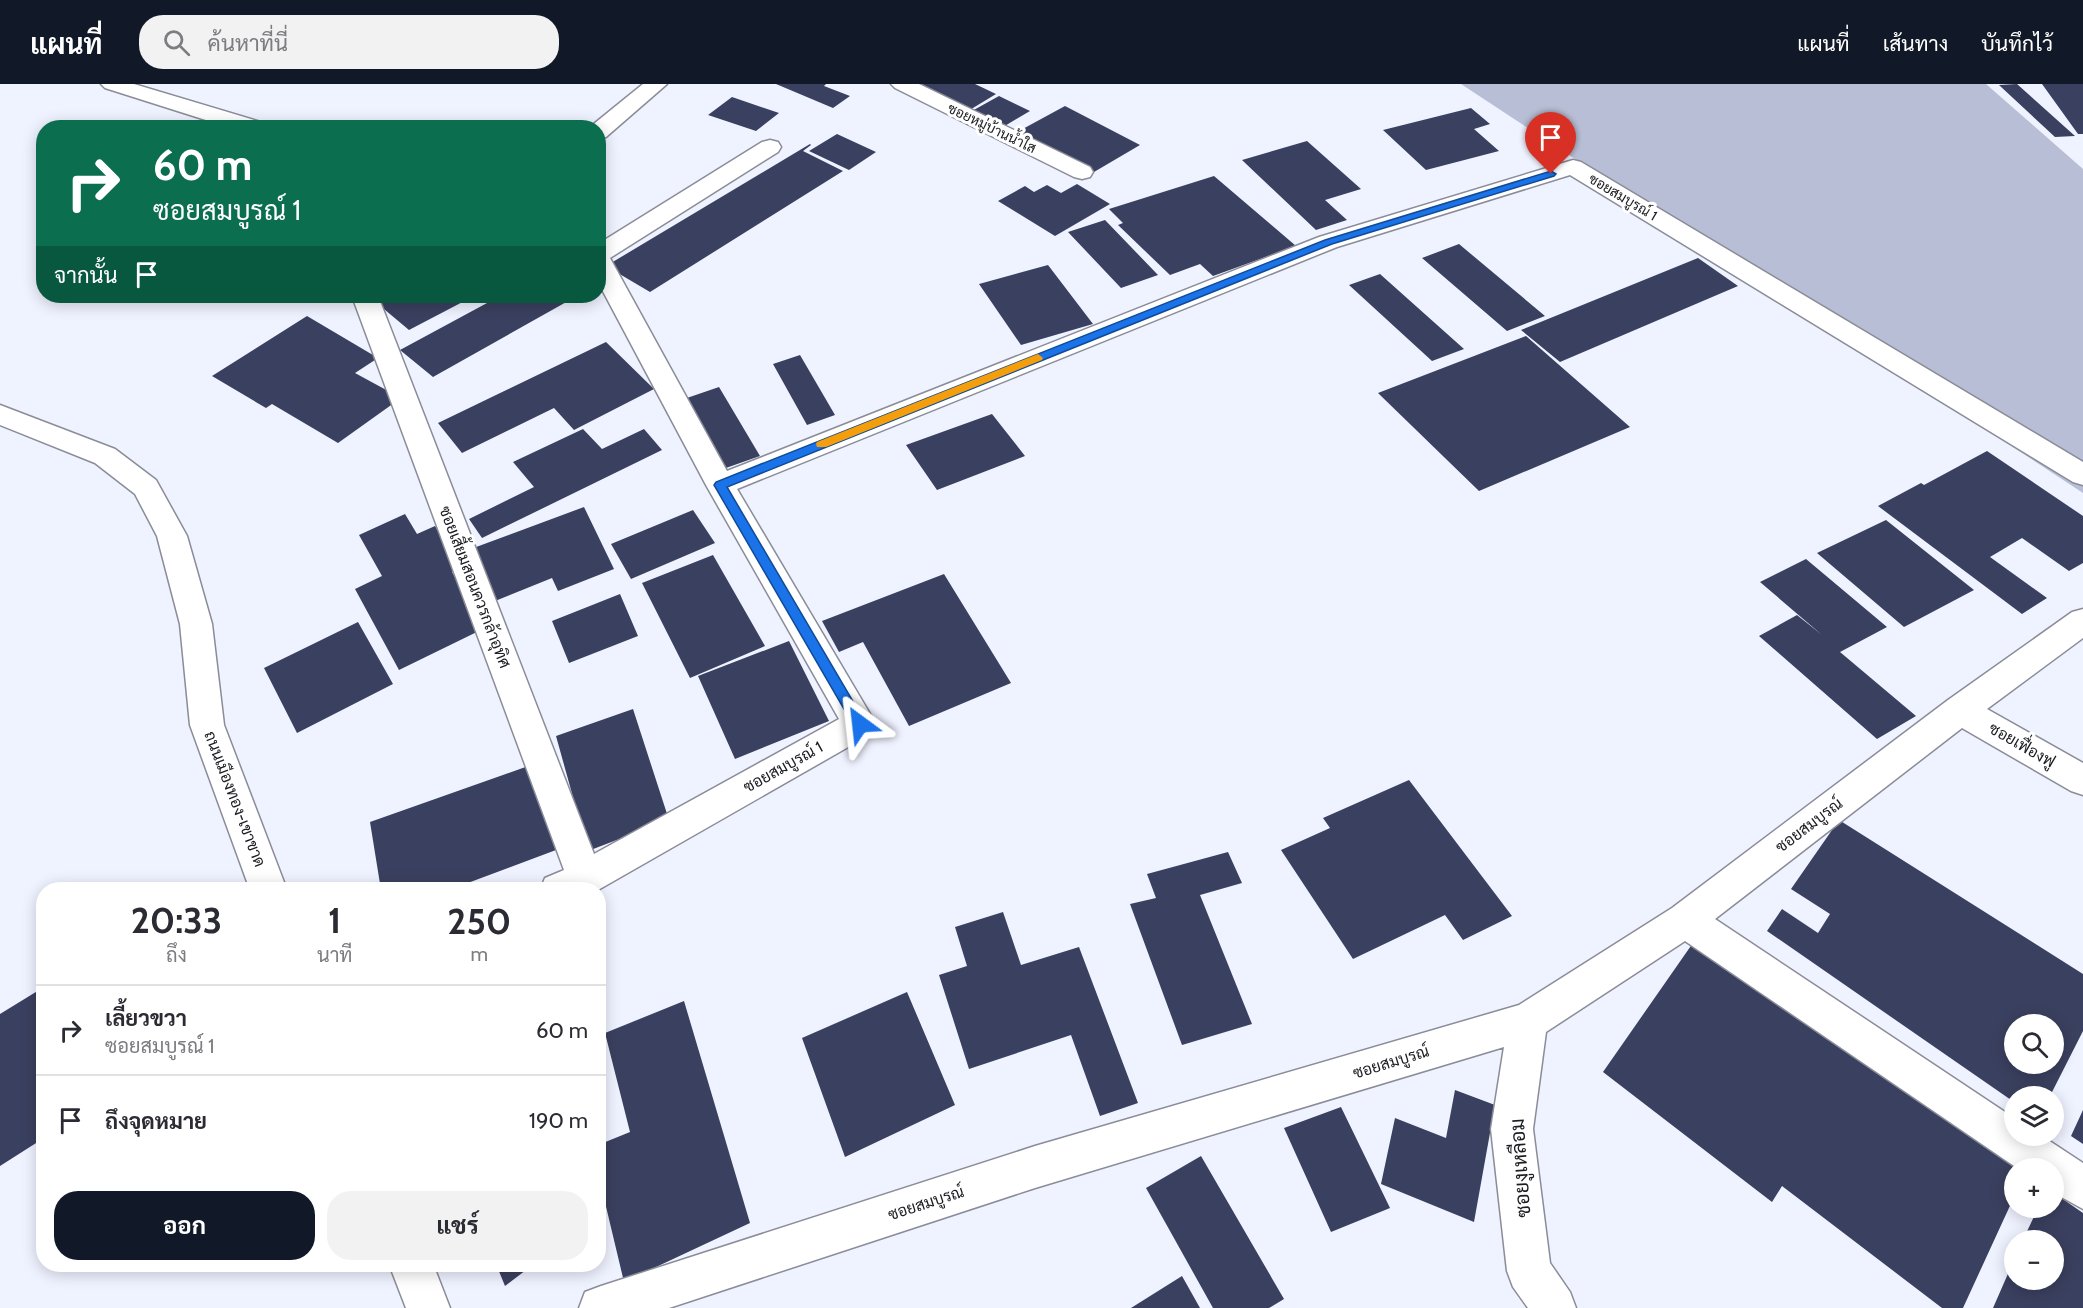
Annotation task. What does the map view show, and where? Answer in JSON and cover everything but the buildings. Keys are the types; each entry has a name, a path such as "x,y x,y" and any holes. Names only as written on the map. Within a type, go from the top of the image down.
{"street":[{"path":"112,84 230,120"},
{"path":"606,125 656,84"},
{"name":"ซอยหมู่บ้านน้ำใส","path":"902,84 1082,172"},
{"path":"606,251 770,147"},
{"name":"ซอยสมบูรณ์ 1","path":"720,485 1328,242 1573,167 2083,475"},
{"name":"ซอยสมบูรณ์ 1","path":"576,882 860,724 720,485 606,271"},
{"name":"ซอยเสี้ยมสอนควรกล้าอุทิศ","path":"367,303 571,882"},
{"name":"ถนนเมืองทอง-เขาขาด","path":"0,414 105,456 146,487 172,536 196,624 207,725 266,882"},
{"name":"ซอยสมบูรณ์","path":"601,1308 1035,1167 1528,1021 1685,920 1960,710 2083,621"},
{"name":"ซอยเฟื่องฟู","path":"1960,710 2083,780"},
{"path":"1685,920 2083,1188"},
{"name":"ซอยงูเหลือม","path":"1528,1021 1512,1129 1529,1271 1554,1308"},
{"path":"414,1272 428,1308"}],"shaded area":[{"path":"1461,84 1986,84 2083,169 2083,493"}],"slow traffic":[{"path":"821,444 1038,358"}],"route":[{"path":"860,724 720,485 1328,242 1551,174"}]}
